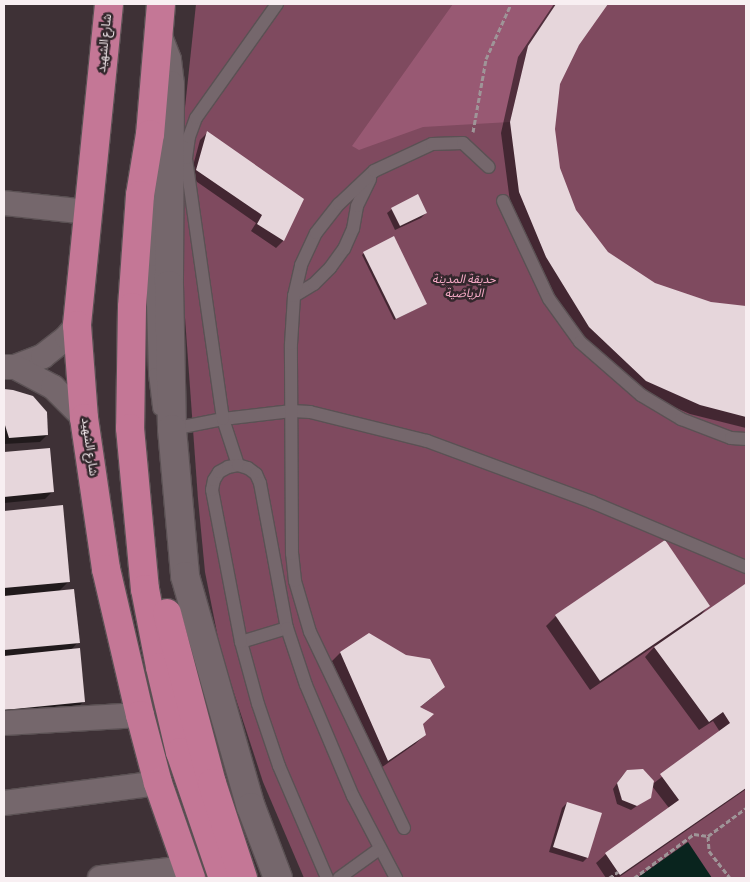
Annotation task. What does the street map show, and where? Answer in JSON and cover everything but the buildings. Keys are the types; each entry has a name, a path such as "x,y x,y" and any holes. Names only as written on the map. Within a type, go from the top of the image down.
{"highway":[{"name":"شارع الشهيد","path":"109,4 77,325 84,418 106,570 140,716 158,782 188,875"},
{"path":"161,4 149,138 140,195 132,307 129,410 145,589 160,668 180,752 223,878"},
{"path":"137,504 212,783 243,878"}],"main road":[{"path":"157,33 166,60 170,85 169,285 172,429 185,576 251,808 278,878"}],"street":[{"path":"4,203 88,212"},
{"path":"9,367 43,356 67,337 77,325"},
{"path":"9,367 53,388 84,418"},
{"path":"4,723 140,716"},
{"path":"4,803 158,782"},
{"path":"100,878 188,875"}],"lane":[{"path":"152,4 157,33 161,117 153,232 154,366 160,414 177,479"},
{"path":"238,465 222,419 186,158 189,136 196,118 277,4"},
{"path":"94,142 108,117 119,31"},
{"path":"404,828 310,632 301,606 292,554 291,344 294,296 302,265 316,233 339,204 374,171 432,144 463,143 489,167"},
{"path":"294,296 314,284 330,268 344,249 353,229 357,206 374,171"},
{"path":"503,201 550,299 580,342 641,395 681,419 731,438 746,440"},
{"path":"172,429 222,419 292,411 310,412 427,441 592,502 746,567"},
{"path":"327,878 279,766 258,704 241,642 212,490 214,480 219,472 228,467 238,465 252,471 260,483 287,628 328,741 379,849 396,878"},
{"path":"241,642 287,628"},
{"path":"339,878 379,849"}],"path":[{"path":"470,150 486,59 511,4"},
{"path":"634,878 694,834 708,836 746,808"},
{"path":"708,836 709,851 730,878"},
{"path":"610,878 618,872"}],"green space":[{"name":"حديقة المدينة الرياضية","path":"196,4 746,4 746,878 304,878 263,782 221,653 205,572 176,192"}],"shaded area":[{"path":"453,4 556,4 528,46 510,122 423,127 359,150 352,146"},
{"path":"688,842 712,878 637,878"}]}
